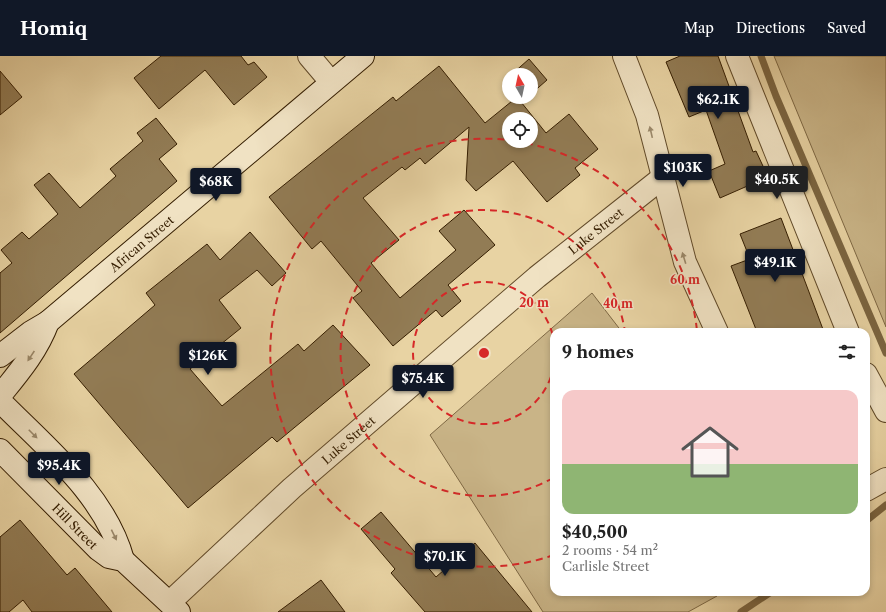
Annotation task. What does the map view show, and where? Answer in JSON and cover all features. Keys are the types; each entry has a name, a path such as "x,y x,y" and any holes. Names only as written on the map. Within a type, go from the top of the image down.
{"street":[{"path":"309,56 331,82"},
{"name":"African Street","path":"0,356 30,332 48,322 331,82 364,56"},
{"path":"624,56 647,115 662,178 685,262 715,328"},
{"path":"737,56 846,328"},
{"name":"Luke Street","path":"174,607 292,488 537,277 662,178"},
{"path":"2,403 42,340 48,322"},
{"path":"870,381 886,411"},
{"name":"Hill Street","path":"2,403 62,463 91,497 119,545 123,560"},
{"name":"Hill Street","path":"0,450 98,549 109,557 123,560 174,607"},
{"path":"870,488 886,479"}],"shaded area":[{"path":"774,56 886,56 886,327"},
{"path":"592,293 619,328 552,328"},
{"path":"550,330 550,596 717,596 688,612 543,612 430,435"}],"building":[{"path":"161,56 241,56 248,65 254,62 267,77 234,105 205,70 159,109 134,78"},
{"path":"680,56 718,56 753,152 756,151 768,177 720,198 709,171 725,164 706,110 689,117 666,62"},
{"path":"529,59 537,68 519,68"},
{"path":"439,66 485,123 508,104 523,104 529,112 502,112 502,148 538,148 538,123 546,133 569,114 598,149 575,168 580,175 547,202 513,161 476,191 466,180 469,127 425,164 420,158 405,170 402,167 363,198 399,240 371,263 400,298 456,250 439,231 464,210 495,245 448,285 461,301 442,317 436,310 393,346 353,298 362,291 321,241 312,249 269,197 393,97 396,101"},
{"path":"538,70 547,80 538,88"},
{"path":"0,71 22,97 0,115"},
{"path":"156,118 177,144 159,159 177,181 0,333 0,273 12,263 1,250 22,232 29,239 58,214 34,185 49,173 80,208 116,176 110,169 143,141 137,133"},
{"path":"781,218 822,328 755,328 731,266 750,259 740,234"},
{"path":"250,232 286,273 272,286 257,270 219,300 241,328 190,369 222,406 298,344 304,351 333,325 370,365 277,442 272,437 188,508 74,374 155,305 146,293 207,244 220,260"},
{"path":"381,512 436,577 475,543 532,612 425,612 391,573 395,569 361,529"},
{"path":"20,520 67,575 75,568 112,612 32,612 23,600 9,612 0,612 0,537"},
{"path":"321,580 345,612 278,612"}],"waterway":[{"path":"761,56 776,96 886,353"},
{"path":"870,518 886,505"},
{"path":"741,612 765,596"}]}
